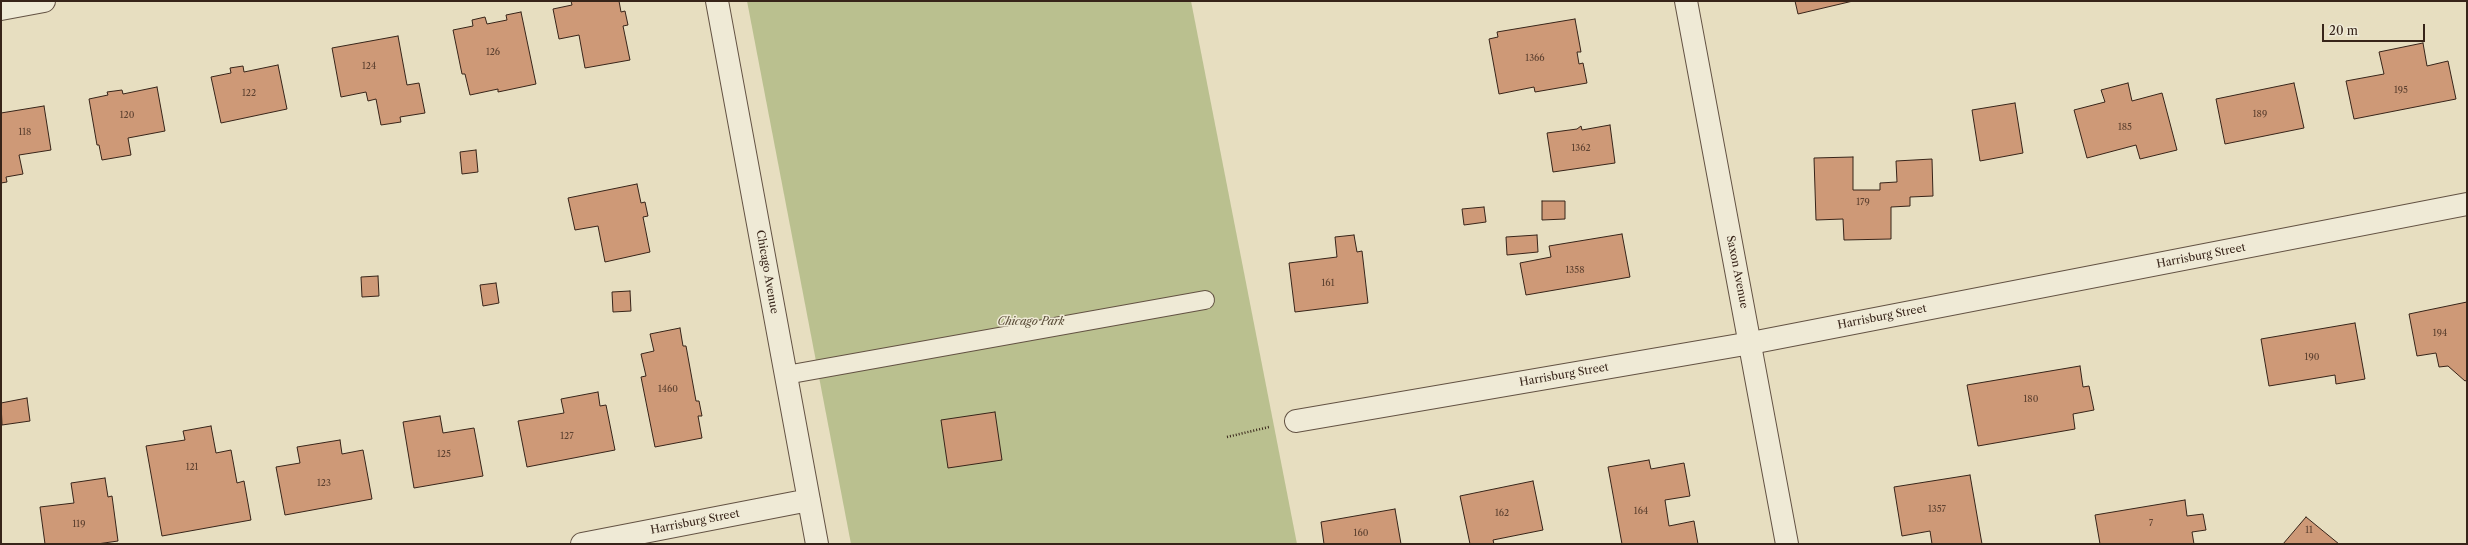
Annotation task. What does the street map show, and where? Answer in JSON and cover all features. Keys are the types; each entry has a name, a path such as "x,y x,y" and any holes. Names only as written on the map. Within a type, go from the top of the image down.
{"street":[{"path":"1,9 44,1"},
{"name":"Chicago Avenue","path":"717,1 817,544"},
{"name":"Saxon Avenue","path":"1686,1 1751,343 1787,544"},
{"name":"Harrisburg Street","path":"1296,421 1751,343 2467,204"},
{"name":"Harrisburg Street","path":"582,544 809,500"}],"lane":[{"path":"786,375 1205,300"}],"path":[{"path":"1227,437 1296,421"}],"green space":[{"name":"Chicago Park","path":"747,1 1191,1 1297,544 851,544"}],"building":[{"path":"571,1 619,1 621,12 625,11 628,25 623,26 630,60 585,68 579,35 559,39 553,9 572,5"},
{"path":"1795,1 1853,1 1798,14"},
{"path":"521,12 536,84 498,92 498,89 470,95 465,74 462,74 453,30 473,26 472,20 485,17 487,24 507,20 506,15"},
{"path":"1575,19 1581,52 1577,52 1579,64 1583,63 1587,83 1535,92 1534,87 1499,94 1489,39 1498,37 1497,32"},
{"path":"398,36 407,85 419,83 425,113 400,117 401,122 381,125 376,99 368,101 366,92 341,97 332,48"},
{"path":"2423,43 2427,66 2448,61 2456,99 2354,119 2346,81 2384,74 2379,52"},
{"path":"278,65 287,109 221,123 211,77 231,73 230,68 243,66 244,72"},
{"path":"2128,83 2132,101 2162,93 2177,150 2140,159 2136,145 2087,158 2074,110 2105,102 2101,90"},
{"path":"2294,83 2304,128 2225,144 2216,99"},
{"path":"157,87 165,131 128,138 131,155 102,160 99,145 97,145 89,99 108,95 107,92 122,90 123,94"},
{"path":"2015,103 2023,153 1980,161 1972,110"},
{"path":"44,106 51,150 19,155 23,174 6,177 7,182 1,183 1,113"},
{"path":"1610,125 1615,163 1553,172 1547,133 1577,129 1581,126 1582,130"},
{"path":"476,150 478,172 462,174 460,152"},
{"path":"1853,157 1853,190 1880,190 1880,183 1897,182 1896,161 1932,159 1933,196 1910,197 1910,206 1891,207 1891,239 1844,240 1843,219 1816,220 1814,158"},
{"path":"637,184 641,203 645,202 648,216 643,217 650,252 605,262 598,226 575,230 568,198"},
{"path":"1542,201 1565,201 1565,219 1542,220"},
{"path":"1484,207 1486,222 1464,225 1462,209"},
{"path":"1622,234 1630,277 1526,295 1520,263 1551,257 1549,246"},
{"path":"1354,235 1357,252 1362,251 1368,303 1295,312 1289,263 1337,257 1335,237"},
{"path":"1537,235 1538,252 1507,255 1506,237"},
{"path":"378,276 379,296 362,297 361,277"},
{"path":"496,283 499,303 483,306 480,285"},
{"path":"630,291 631,311 613,312 612,292"},
{"path":"2467,302 2467,380 2465,381 2448,366 2439,367 2436,353 2417,356 2409,314"},
{"path":"2355,323 2365,379 2336,384 2335,375 2269,386 2261,339"},
{"path":"680,328 683,346 686,346 696,401 699,401 702,416 698,416 702,438 655,447 641,377 646,376 641,354 654,351 650,334"},
{"path":"2080,366 2083,387 2089,386 2094,410 2073,414 2075,429 1978,446 1967,385"},
{"path":"598,392 600,406 606,405 615,450 527,467 518,421 564,413 561,399"},
{"path":"27,398 30,421 2,425 1,403"},
{"path":"995,412 1002,460 948,468 941,420"},
{"path":"440,416 443,433 474,428 483,476 414,488 403,422"},
{"path":"211,426 216,453 231,450 237,483 244,481 251,520 162,536 146,446 185,440 183,431"},
{"path":"340,440 342,454 363,450 372,499 285,515 276,467 300,463 297,447"},
{"path":"1649,460 1651,469 1684,463 1690,496 1665,500 1669,526 1694,521 1698,544 1622,544 1608,467"},
{"path":"1970,475 1982,544 1932,544 1930,531 1902,536 1894,487"},
{"path":"105,478 108,497 112,496 118,541 97,544 45,544 40,507 74,503 71,483"},
{"path":"1533,481 1543,530 1493,540 1494,544 1470,544 1460,496"},
{"path":"2185,500 2187,516 2203,514 2206,530 2192,532 2194,544 2100,544 2095,515"},
{"path":"1395,509 1401,544 1324,544 1321,522"},
{"path":"2306,517 2339,544 2283,544"}]}
